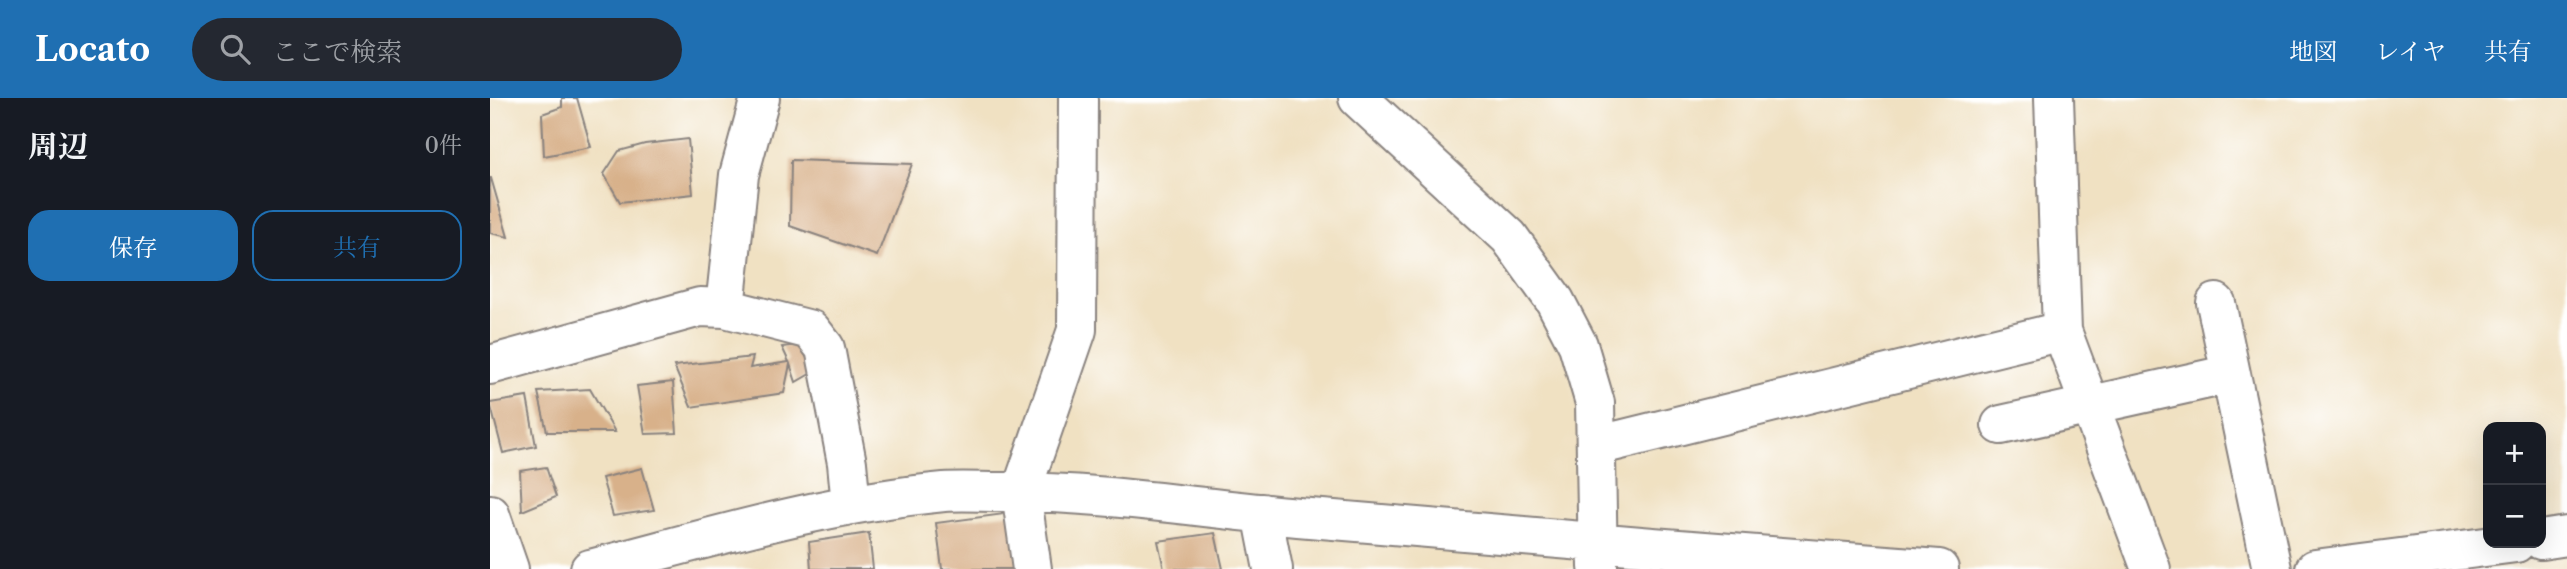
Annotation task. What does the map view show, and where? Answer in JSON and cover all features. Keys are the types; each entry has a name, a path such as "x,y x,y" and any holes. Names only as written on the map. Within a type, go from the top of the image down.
{"main road":[{"path":"725,308 739,175 760,98"},
{"path":"1032,569 1021,492 1077,330 1079,98"},
{"path":"1359,98 1510,237 1555,301 1578,345 1595,403 1598,556"},
{"path":"2054,98 2062,331 2151,569"},
{"path":"2216,303 2272,569"},
{"path":"490,365 699,307 725,308 811,330 825,348 847,463 851,505"},
{"path":"1596,446 2062,331"},
{"path":"2001,425 2231,374"},
{"path":"590,569 795,516 946,492 1095,494 1598,556 1939,569"},
{"path":"1262,513 1273,569"},
{"path":"490,514 509,569"},
{"path":"2546,539 2567,536"},
{"path":"2315,569 2483,547"}],"building":[{"path":"562,98 577,98 591,147 544,156 542,114 562,107"},
{"path":"688,139 693,194 620,202 604,174 619,151 645,144"},
{"path":"791,160 912,164 877,256 790,226"},
{"path":"491,178 508,237 490,233"},
{"path":"799,345 815,371 796,382 790,364 784,393 691,407 674,366 753,357 750,368 789,362 782,347"},
{"path":"673,382 677,433 645,434 637,386"},
{"path":"590,389 615,432 547,432 538,392"},
{"path":"527,397 536,446 503,453 490,403"},
{"path":"546,467 556,497 522,511 520,471"},
{"path":"642,468 654,510 613,516 602,478"},
{"path":"1011,513 1018,569 942,569 936,523"},
{"path":"869,533 873,569 811,569 809,542"},
{"path":"1215,533 1223,569 1164,569 1158,541"}]}
